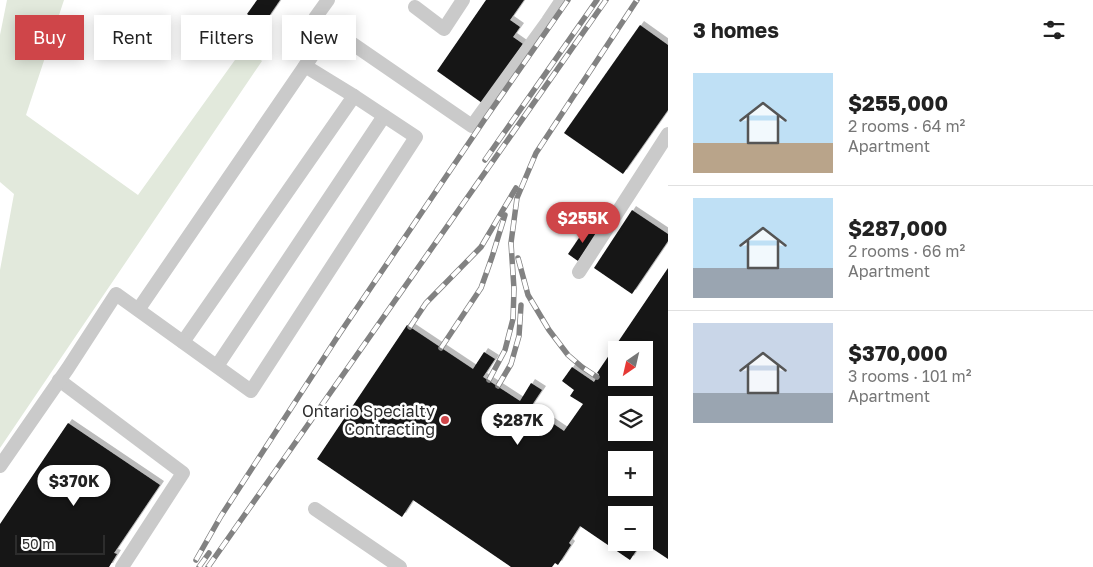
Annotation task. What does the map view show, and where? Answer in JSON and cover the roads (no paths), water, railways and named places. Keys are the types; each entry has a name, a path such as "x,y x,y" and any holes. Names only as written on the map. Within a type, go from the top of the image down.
{"lane":[{"path":"317,15 328,0"},
{"path":"413,2 444,29 463,0"},
{"path":"356,45 472,126 562,0"},
{"path":"138,310 309,60"},
{"path":"0,466 116,294 251,390 416,137 305,66"},
{"path":"183,342 354,96"},
{"path":"217,366 384,116"},
{"path":"579,272 668,134"},
{"path":"59,380 183,473 122,567"},
{"path":"315,509 400,567"}],"railway":[{"path":"196,560 221,516 340,333 568,0"},
{"path":"485,160 597,0"},
{"path":"208,567 606,0"},
{"path":"489,380 505,350 513,319 514,289 511,243 517,198 536,153 637,0"},
{"path":"410,327 426,303 481,247 516,188"},
{"path":"441,348 481,288 505,215"},
{"path":"518,258 528,295 549,330 568,355 597,377"},
{"path":"498,386 511,364 519,336 521,305"},
{"path":"199,567 209,553"}],"place":[{"name":"Ontario Specialty Contracting","path":"445,420"}]}
